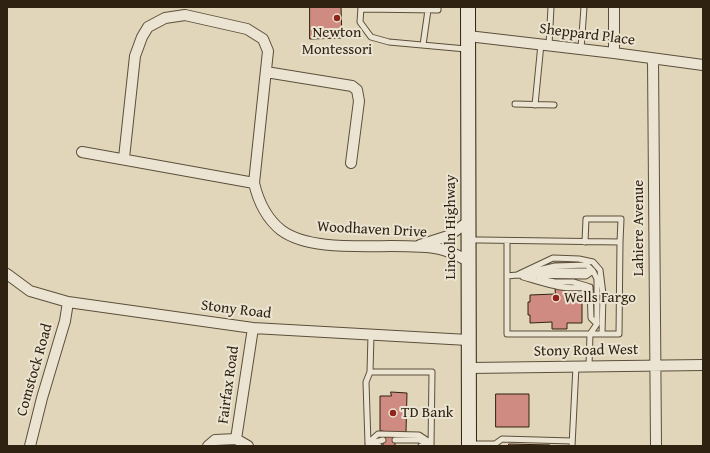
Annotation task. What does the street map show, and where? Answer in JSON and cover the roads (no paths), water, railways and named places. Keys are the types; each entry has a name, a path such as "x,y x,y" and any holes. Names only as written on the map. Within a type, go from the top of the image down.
{"main road":[{"name":"Lincoln Highway","path":"468,7 469,445"}],"street":[{"path":"614,7 614,52"},
{"name":"Woodhaven Drive","path":"124,158 135,56 148,26 165,18 185,15 247,29 263,39 268,51 254,183 258,199 268,216 281,230 298,239 325,244 439,249 452,252 468,261"},
{"name":"Sheppard Place","path":"467,42 545,45 614,52 653,59 703,65"},
{"name":"Lahiere Avenue","path":"653,59 654,365 656,446"},
{"path":"266,72 352,86 357,90 359,101 351,163"},
{"path":"82,152 124,158 254,183"},
{"path":"412,247 448,236 468,222"},
{"name":"Stony Road","path":"7,274 30,291 68,302 253,328 468,340"},
{"name":"Comstock Road","path":"30,446 42,398 65,321 68,302"},
{"name":"Fairfax Road","path":"208,446 215,440 236,439 253,328"},
{"name":"Stony Road West","path":"469,368 703,364"},
{"path":"236,439 248,446"}],"lane":[{"path":"438,7 438,10 361,8 360,22 371,37 389,42 424,45 467,42"},
{"path":"535,105 550,7"},
{"path":"581,49 584,7"},
{"path":"424,45 428,10"},
{"path":"515,104 554,105"},
{"path":"507,241 507,334 619,334 621,219 586,219 585,242"},
{"path":"468,240 620,242"},
{"path":"517,275 553,258 579,259 593,262 600,270 602,294 602,334"},
{"path":"507,276 555,271 593,271 597,278 597,324 590,334 589,366"},
{"path":"517,275 555,287 574,289 590,287 591,318 597,324"},
{"path":"370,445 366,382 370,372 371,335"},
{"path":"469,445 492,445 502,440 572,444 576,366"},
{"path":"370,372 432,372 430,445"},
{"path":"370,445 378,434 419,436 430,445"},
{"path":"370,445 383,440"},
{"path":"395,440 419,440 430,445"},
{"path":"370,445 379,446"},
{"path":"421,446 430,445"}],"place":[{"name":"Newton Montessori","path":"337,18"},
{"name":"Wells Fargo","path":"556,298"},
{"name":"TD Bank","path":"393,413"}]}
